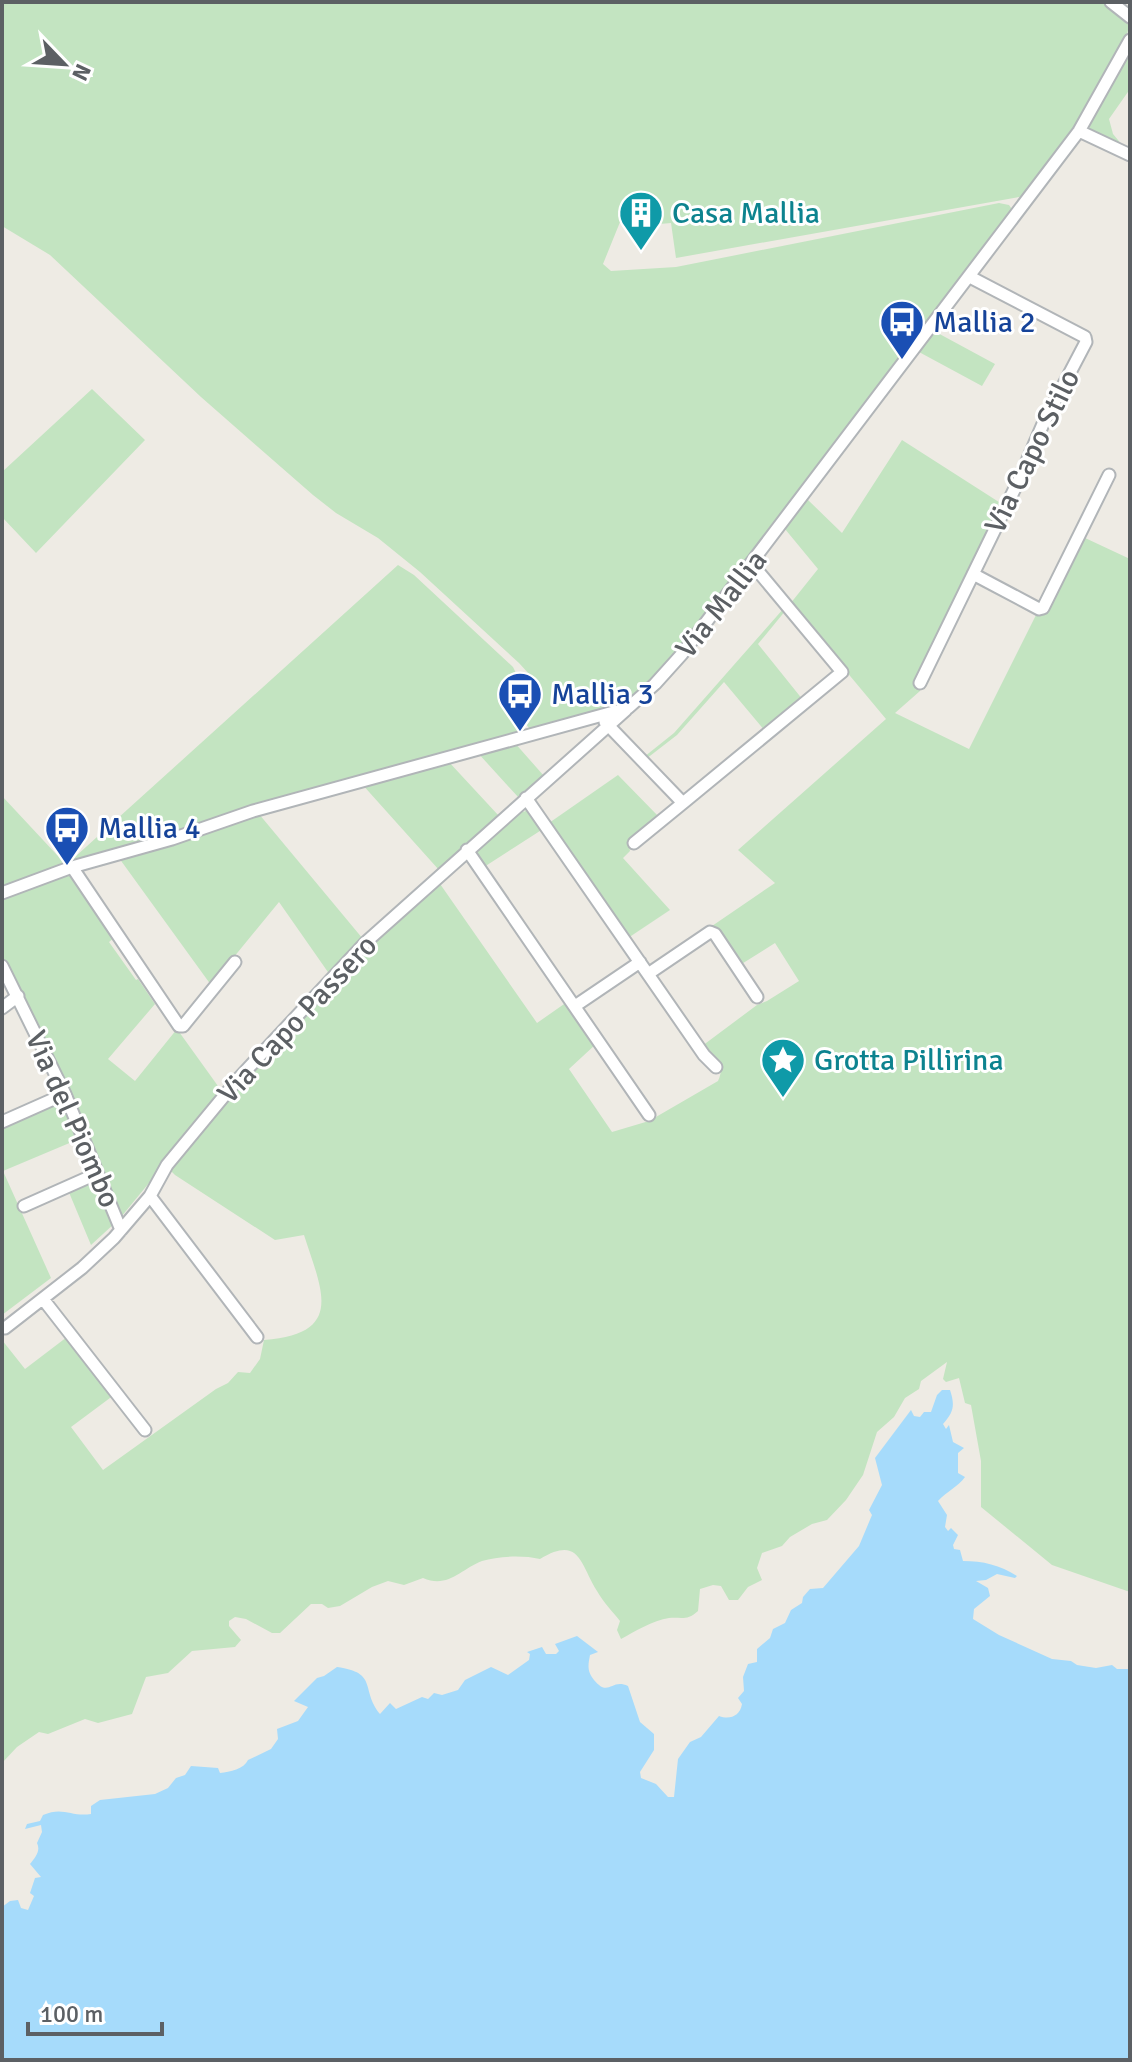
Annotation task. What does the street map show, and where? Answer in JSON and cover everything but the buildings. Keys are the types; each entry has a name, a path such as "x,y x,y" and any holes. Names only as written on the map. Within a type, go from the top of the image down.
{"street":[{"path":"1111,2 1130,17"},
{"name":"Via Mallia","path":"2,893 72,867 357,780 628,708 682,654 970,277 1079,131 1130,40"},
{"path":"1079,131 1130,155"},
{"name":"Via Capo Stilo","path":"920,683 1043,424 1086,342 1085,337 970,277"},
{"path":"973,574 1039,609 1043,608 1109,475"},
{"path":"634,843 842,672 752,564"},
{"name":"Via Capo Passero","path":"5,1328 82,1268 121,1230 150,1196 167,1165 239,1078 366,942 628,708"},
{"path":"598,716 683,803"},
{"path":"526,798 704,1055 716,1067"},
{"path":"467,850 649,1115"},
{"path":"72,867 179,1026 183,1026 235,962"},
{"path":"648,974 710,932 715,934 757,997"},
{"path":"575,1006 640,962"},
{"name":"Via del Piombo","path":"2,966 65,1094 121,1230"},
{"path":"2,1008 18,996"},
{"path":"2,1122 65,1094"},
{"path":"24,1206 96,1174"},
{"path":"150,1196 257,1337"},
{"path":"43,1299 145,1430"}],"green space":[{"path":"2,2 1105,2 1130,21 1126,39 1076,129 1025,196 676,258 671,223 660,224 656,196 631,195 603,264 611,271 676,267 999,203 1009,205 1014,212 669,663 638,695 624,704 535,729 526,724 525,682 529,674 519,663 420,572 378,538 313,495 201,397 50,255 2,226"},
{"path":"1130,50 1130,89 1109,119 1113,134 1123,146 1091,131 1088,123"},
{"path":"934,331 995,364 982,386 919,352"},
{"path":"92,389 145,440 36,553 2,517 2,472"},
{"path":"902,440 1002,504 917,682 920,691 895,713 969,749 1037,613 1083,537 1130,559 1130,1592 1052,1565 981,1507 981,1461 971,1405 965,1403 959,1378 946,1382 943,1379 947,1362 921,1381 919,1389 905,1398 894,1417 877,1432 863,1475 846,1500 827,1520 812,1524 790,1537 782,1546 762,1553 757,1568 762,1580 748,1587 738,1600 729,1600 721,1586 700,1589 698,1611 694,1614 657,1621 621,1639 617,1630 620,1621 571,1551 553,1552 540,1559 488,1559 447,1580 423,1578 404,1585 388,1581 340,1606 328,1608 322,1604 311,1604 280,1633 272,1633 246,1619 235,1617 229,1621 229,1626 241,1640 235,1647 192,1651 168,1673 146,1677 132,1714 98,1723 85,1719 48,1734 39,1732 17,1747 2,1763 2,1340 25,1369 67,1337 114,1395 71,1427 103,1470 228,1383 238,1372 250,1373 260,1359 264,1340 290,1336 307,1329 317,1319 321,1291 304,1235 275,1240 175,1175 170,1166 299,1019 438,881 537,1023 567,1002 596,1044 569,1069 612,1132 649,1121 718,1081 720,1065 702,1046 757,1005 799,981 775,943 740,965 712,926 775,883 738,850 886,719 790,604 818,569 785,529 807,499 842,533"},
{"path":"398,565 414,575 513,667 522,700 521,719 515,734 2,888 2,796 57,855 65,859 76,856"},
{"path":"784,608 786,610 758,644 803,700 765,731 724,682 677,735 646,759 644,757 674,733"},
{"path":"514,742 544,776 519,798 477,752"},
{"path":"448,761 499,816 439,870 361,783"},
{"path":"618,775 659,817 633,839 630,851 623,858 670,910 628,938 549,823"},
{"path":"528,808 543,829 484,867 473,850 521,809 524,812"},
{"path":"259,814 363,939 330,975 279,902 211,985 119,858"},
{"path":"70,872 115,937 109,942 155,1004 108,1059 135,1081 177,1029 223,1093 121,1217 71,1101 2,959 2,897"},
{"path":"62,1100 79,1139 3,1171 51,1278 2,1315 2,1127"},
{"path":"95,1178 115,1223 91,1245 68,1190"}],"water":[{"path":"942,1390 950,1390 952,1395 951,1412 943,1424 946,1429 949,1425 953,1442 964,1448 958,1453 958,1473 965,1477 938,1501 947,1515 945,1527 958,1535 953,1545 954,1549 960,1550 963,1561 991,1564 1017,1576 997,1574 976,1581 988,1588 990,1596 974,1609 973,1619 999,1635 1052,1659 1096,1668 1112,1665 1117,1669 1130,1669 1130,2060 2,2060 2,1907 18,1900 21,1908 28,1910 34,1896 30,1893 35,1878 41,1877 30,1864 38,1852 41,1825 25,1829 27,1824 40,1821 43,1815 56,1811 91,1814 91,1806 100,1800 155,1794 185,1775 191,1766 218,1768 220,1773 240,1768 248,1760 271,1749 278,1739 277,1729 298,1721 308,1707 294,1701 317,1678 337,1667 359,1673 364,1678 380,1714 390,1703 396,1709 422,1697 428,1699 434,1693 442,1695 458,1690 465,1680 491,1667 508,1675 529,1660 530,1654 527,1652 542,1647 546,1654 556,1654 559,1651 555,1644 577,1636 598,1652 590,1655 589,1662 589,1671 594,1680 607,1688 618,1684 628,1686 640,1722 654,1734 654,1750 640,1772 641,1778 656,1784 668,1797 674,1797 678,1759 690,1742 701,1737 719,1716 731,1717 739,1712 742,1704 738,1698 744,1691 743,1677 748,1664 757,1662 757,1649 770,1638 773,1629 785,1623 791,1610 802,1603 810,1589 823,1588 859,1546 872,1515 869,1510 882,1485 875,1458 911,1410 914,1416 920,1417 924,1412 931,1412"}],"place":[{"name":"Casa Mallia","path":"641,252"},
{"name":"Mallia 2","path":"902,361"},
{"name":"Mallia 3","path":"520,733"},
{"name":"Mallia 4","path":"67,867"},
{"name":"Grotta Pillirina","path":"783,1099"}]}
